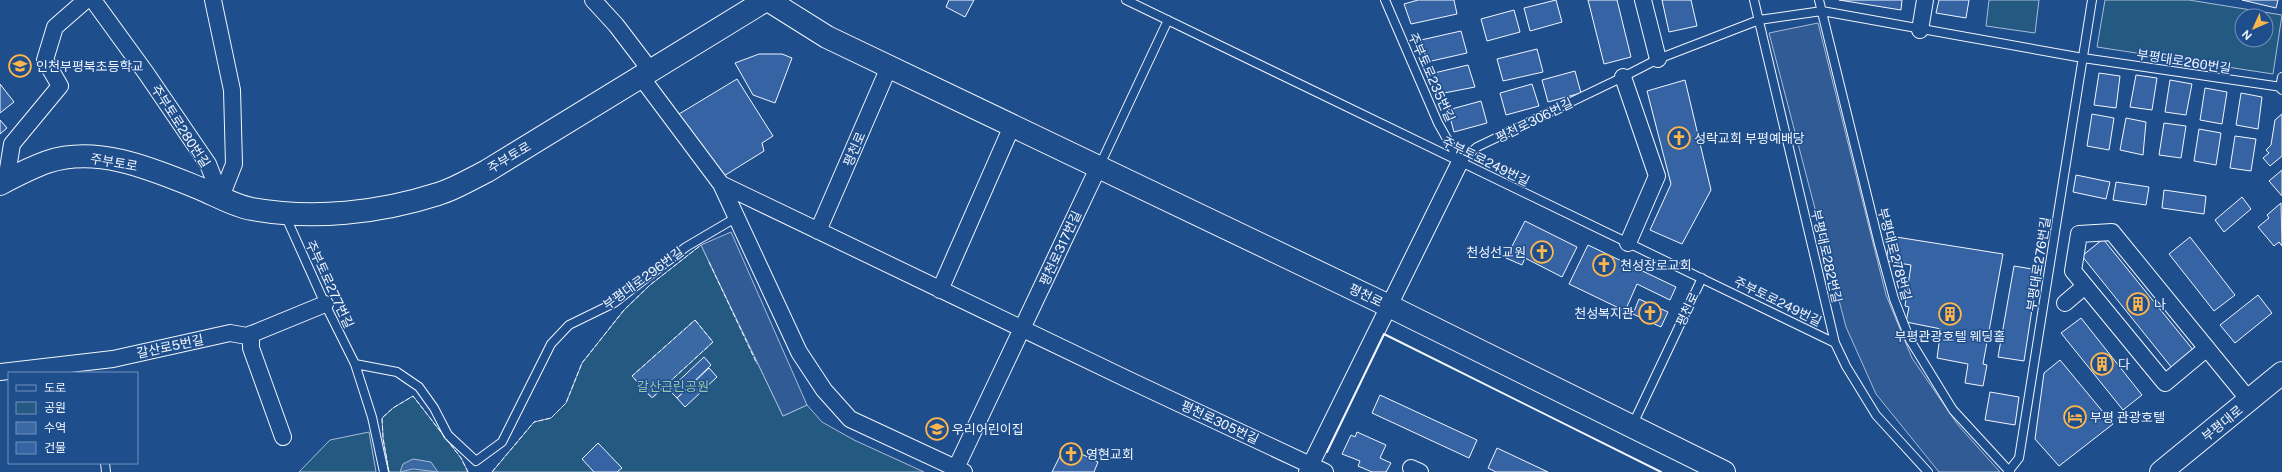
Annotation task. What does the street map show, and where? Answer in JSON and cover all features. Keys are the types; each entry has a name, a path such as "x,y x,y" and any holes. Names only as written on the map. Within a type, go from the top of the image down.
{"main road":[{"name":"주부토로","path":"3,182 48,162 72,157 96,157 127,163 161,173 250,209 284,214 355,212 393,206 439,194 487,171 767,0"},
{"name":"평천로","path":"767,0 828,37 1098,168 1389,306 1724,472"},
{"name":"부평대로","path":"2161,472 2282,373"}],"street":[{"name":"주부토로","path":"3,182 12,144 60,86 45,60 55,27 86,0"},
{"name":"주부토로280번길","path":"93,0 146,73 208,164 221,197"},
{"path":"213,0 232,90 234,164 221,197"},
{"path":"593,0 616,25 646,74 721,184 799,352 824,390 850,419 960,470"},
{"path":"1643,0 1658,59"},
{"path":"1920,30 1925,0"},
{"name":"평천로","path":"818,231 889,67"},
{"path":"1623,77 1657,176 1628,243"},
{"path":"940,290 1012,126"},
{"name":"평천로306번길","path":"1389,306 1460,162"},
{"name":"평천로317번길","path":"960,470 1022,329 1098,168"},
{"path":"721,184 1022,329"},
{"path":"2207,348 2165,383 2073,271 2079,234 2112,232 2207,348 2249,400"},
{"path":"2065,303 2085,286"},
{"name":"갈산로5번길","path":"0,372 88,367 113,359 230,333 248,336 325,304"},
{"path":"1309,468 1389,306"},
{"name":"평천로305번길","path":"1022,329 1309,468 1325,472"},
{"path":"251,334 252,348 283,437"}],"lane":[{"name":"주부토로249번길","path":"1126,0 1836,342"},
{"name":"주부토로235번길","path":"1385,0 1438,123 1460,162"},
{"name":"부평대로282번길","path":"1754,0 1836,342 1846,366 1876,415 1928,472"},
{"name":"부평대로278번길","path":"1819,0 1879,244 1894,299 1910,340 1953,410 2009,472"},
{"name":"부평대로276번길","path":"2009,472 2019,458 2092,0"},
{"path":"1822,11 1920,30 2083,58"},
{"name":"평천로306번길","path":"1460,162 1477,147 1658,59 1759,20 1822,11"},
{"path":"1098,168 1168,20"},
{"name":"부평대로260번길","path":"2083,58 2281,88 2282,77"},
{"name":"주부토로277번길","path":"284,214 325,304 355,364 372,417 384,472"},
{"name":"부평대로296번길","path":"355,364 397,372 419,387 434,408 448,435 476,461 502,442 551,344 569,325 614,303 686,247 737,217"},
{"name":"평천로","path":"1631,426 1702,278"}],"green space":[{"path":"1989,0 2039,0 2035,33 1986,26"},
{"path":"2105,0 2189,0 2239,8 2234,8 2234,48 2274,48 2274,14 2282,15 2273,74 2097,47"},
{"name":"갈산근린공원","path":"701,245 783,416 807,405 822,422 854,440 924,472 492,472 534,422 551,418 566,403 582,363 624,310 650,285"},
{"path":"413,396 461,458 468,472 389,472 383,438 382,418 393,408"},
{"path":"369,432 376,472 299,472 330,440"}],"shaded area":[{"path":"1818,23 1886,295 1912,358 1958,425 2000,472 1939,472 1876,394 1846,327 1769,33"},
{"path":"731,232 807,405 783,416 701,245"}],"water":[{"path":"695,320 713,342 652,398 632,376"},
{"path":"413,459 431,462 438,472 413,469 400,472 403,464"}],"building":[{"path":"949,0 974,0 965,17 946,7"},
{"path":"1418,0 1454,0 1457,14 1411,24 1404,4"},
{"path":"1556,0 1562,22 1530,31 1524,8"},
{"path":"1588,0 1617,0 1631,57 1604,64"},
{"path":"1662,0 1691,0 1697,26 1669,32"},
{"path":"1839,0 1902,0 1901,10"},
{"path":"1939,0 1969,0 1966,18 1936,13"},
{"path":"2242,0 2278,0 2276,8"},
{"path":"1514,10 1520,32 1487,41 1481,19"},
{"path":"1461,31 1467,53 1427,62 1421,40"},
{"path":"1537,49 1543,72 1503,81 1497,59"},
{"path":"759,54 782,54 792,58 775,103 753,95 735,63"},
{"path":"1468,65 1475,87 1439,94 1434,73"},
{"path":"1575,71 1581,93 1548,102 1542,80"},
{"path":"2099,73 2120,76 2116,108 2094,105"},
{"path":"2136,75 2157,78 2152,110 2130,107"},
{"path":"737,79 773,136 762,143 764,151 719,179 678,122 679,114"},
{"name":"성락교회 부평예배당","path":"1685,80 1711,190 1682,244 1650,230 1671,184 1647,91"},
{"path":"2170,80 2192,84 2186,115 2165,112"},
{"path":"0,84 14,102 0,113"},
{"path":"1532,84 1539,106 1506,115 1500,93"},
{"path":"2205,88 2227,92 2222,124 2200,120"},
{"path":"2241,93 2262,97 2258,129 2236,125"},
{"path":"1481,101 1487,123 1454,132 1448,110"},
{"path":"2092,114 2114,118 2109,150 2087,146"},
{"path":"2282,114 2282,156 2270,166 2263,158 2269,153 2266,150 2271,145 2275,120"},
{"path":"2126,118 2146,122 2143,155 2120,150"},
{"path":"0,120 7,128 0,134"},
{"path":"2164,123 2186,126 2181,158 2159,155"},
{"path":"2199,129 2221,133 2216,165 2194,161"},
{"path":"2235,136 2256,139 2251,171 2230,168"},
{"path":"2282,170 2282,196 2269,181"},
{"path":"2076,175 2110,182 2106,199 2073,192"},
{"path":"2116,182 2149,187 2146,205 2113,200"},
{"path":"2164,190 2206,196 2204,214 2162,208"},
{"path":"2242,197 2251,209 2224,232 2215,220"},
{"path":"2281,203 2282,246 2279,242 2274,246 2258,227 2269,218 2267,215"},
{"name":"천성선교원","path":"1525,221 1577,247 1562,277 1525,258 1522,265 1506,258"},
{"name":"부평관광호텔 웨딩홀","path":"1890,236 2003,254 1983,364 1987,365 1983,386 1965,383 1968,364 1937,358 1941,329 1906,322 1909,307 1905,306 1911,265 1886,261"},
{"path":"2190,237 2235,295 2214,311 2169,254"},
{"name":"나","path":"2103,239 2194,351 2172,368 2082,256"},
{"name":"천성장로교회","path":"1588,245 1676,287 1670,300 1637,284 1625,311 1569,284"},
{"path":"2014,266 2038,270 2024,361 1998,357"},
{"path":"2258,295 2272,313 2235,343 2220,325"},
{"name":"천성복지관","path":"1639,299 1668,312 1661,327 1633,314"},
{"name":"다","path":"2081,318 2142,395 2123,410 2061,333"},
{"path":"704,357 711,365 677,398 669,390"},
{"name":"부평 관광호텔","path":"2060,360 2113,424 2059,466 2035,439 2044,373"},
{"path":"709,368 717,377 685,407 677,398"},
{"path":"1990,392 2019,397 2015,425 1985,420"},
{"path":"1380,395 1477,440 1469,458 1372,413"},
{"path":"1357,432 1386,445 1380,458 1391,463 1386,472 1372,472 1358,466 1360,461 1342,454 1351,435 1355,437"},
{"path":"598,443 622,468 617,472 594,472 582,459"},
{"name":"영현교회","path":"1065,446 1098,462 1094,472 1052,472"},
{"path":"1497,448 1548,472 1496,472 1488,468"}],"fence":[{"path":"492,472 534,422 551,418 566,403 582,363 624,310 650,285 701,245"},
{"path":"709,262 757,364"},
{"path":"695,320 713,342 652,398 632,376 695,320"},
{"path":"389,472 383,438 382,418 393,408 413,396 461,458 468,472"}],"wall":[{"path":"1327,452 1384,334 1661,472"}],"place":[{"name":"인천부평북초등학교","path":"20,66"},
{"name":"성락교회 부평예배당","path":"1679,138"},
{"name":"천성선교원","path":"1542,252"},
{"name":"천성장로교회","path":"1604,265"},
{"name":"나","path":"2138,304"},
{"name":"천성복지관","path":"1650,313"},
{"name":"부평관광호텔 웨딩홀","path":"1950,314"},
{"name":"다","path":"2102,364"},
{"name":"부평 관광호텔","path":"2075,417"},
{"name":"우리어린이집","path":"937,429"},
{"name":"영현교회","path":"1071,454"}]}
